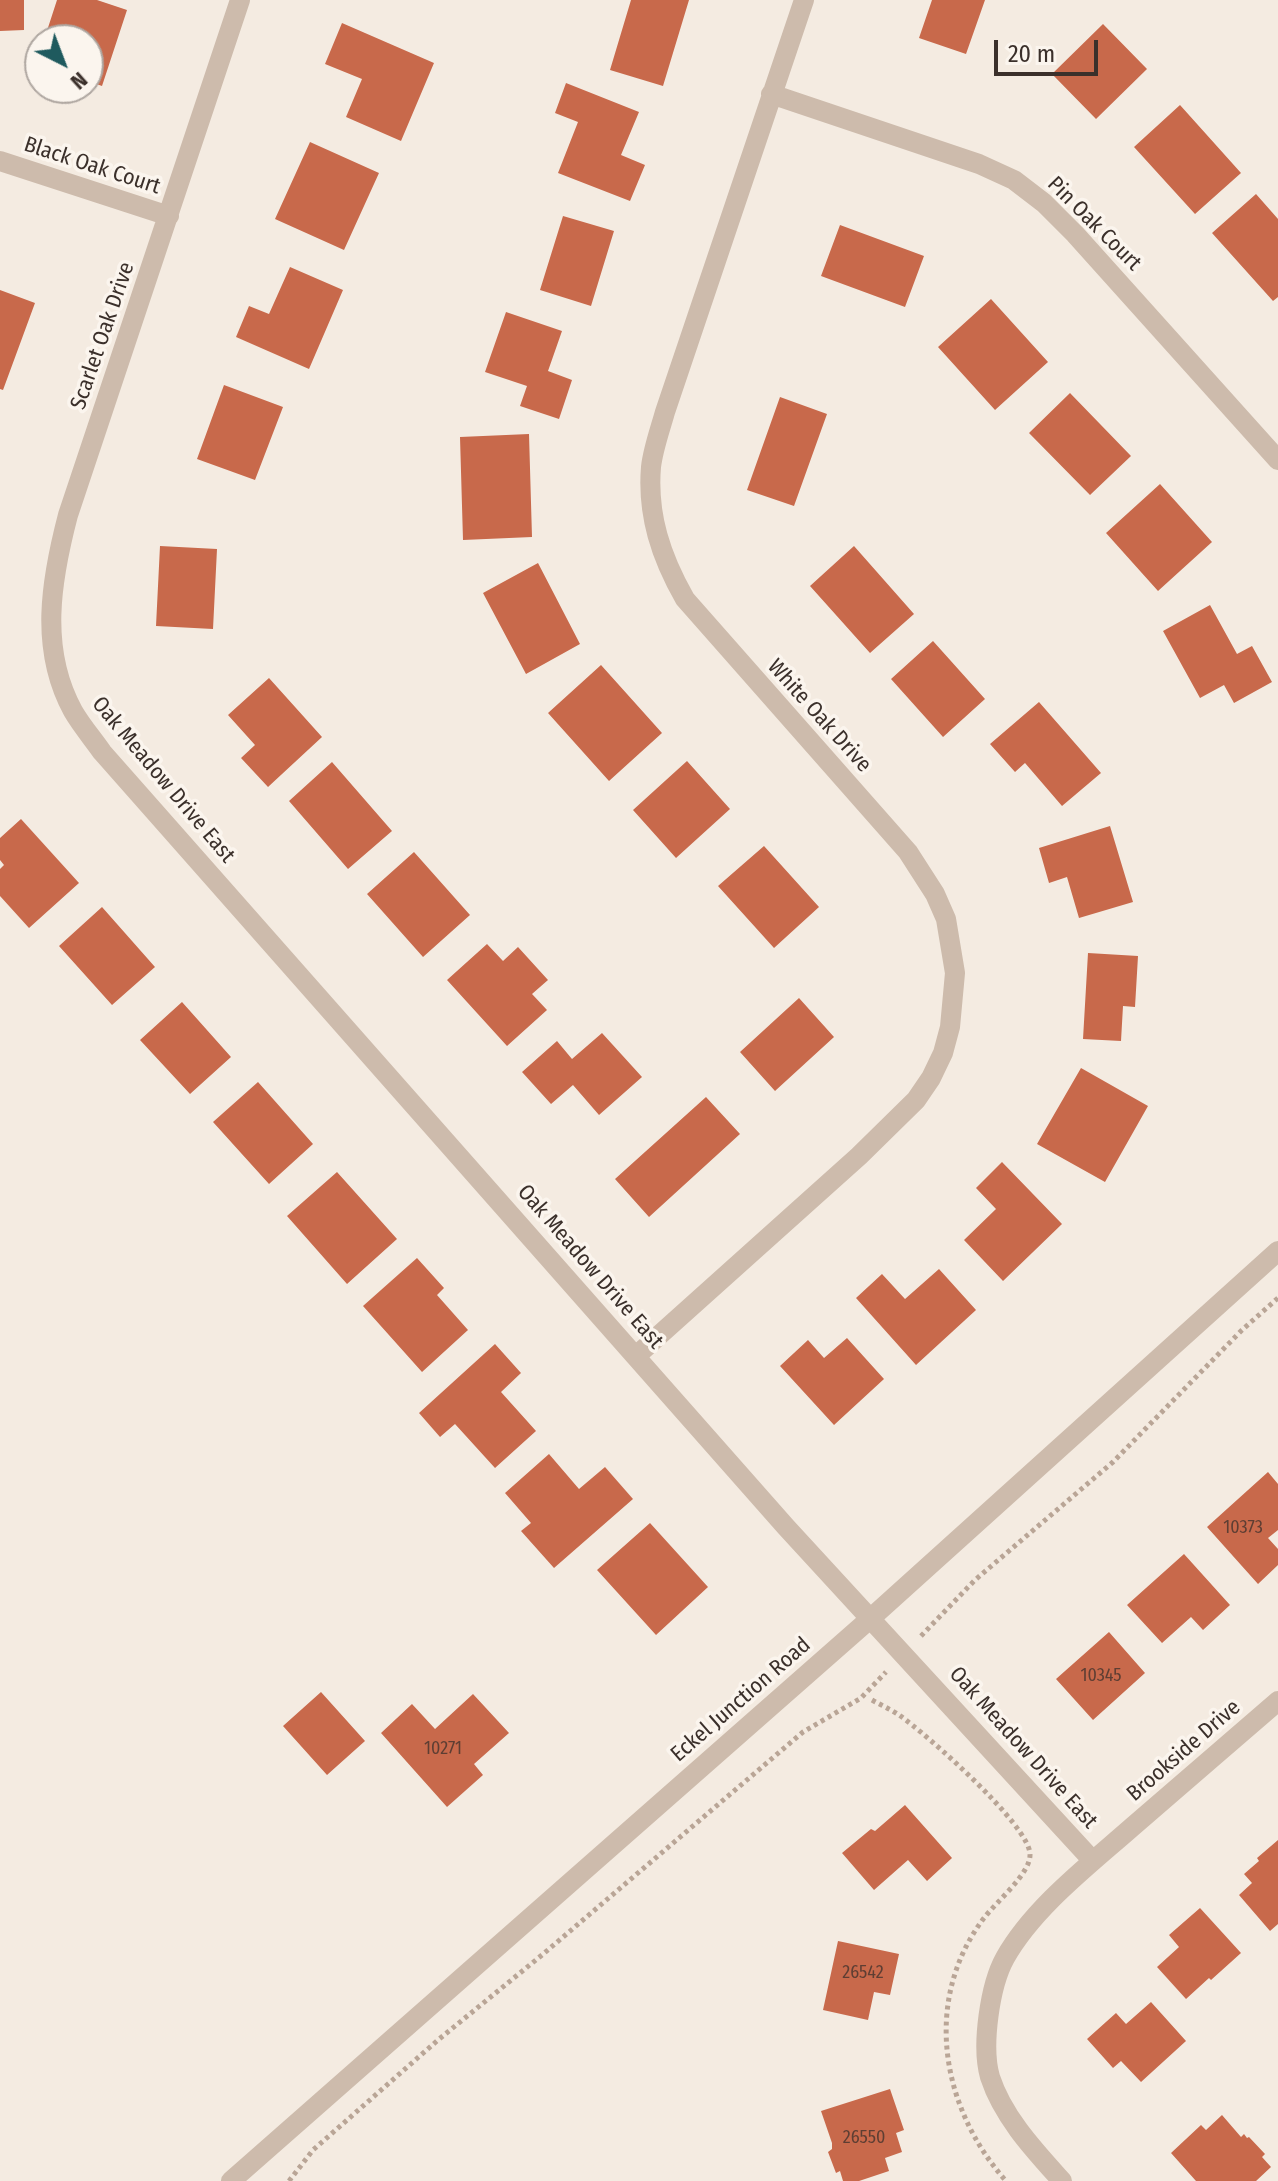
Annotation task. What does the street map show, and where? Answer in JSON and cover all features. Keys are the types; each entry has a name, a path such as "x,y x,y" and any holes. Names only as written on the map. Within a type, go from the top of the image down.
{"street":[{"name":"Scarlet Oak Drive","path":"64,693 56,668 50,619 55,566 68,515 240,0"},
{"name":"White Oak Drive","path":"636,1356 859,1156 916,1100 943,1053 954,1000 952,946 935,894 908,852 685,599 662,553 651,502 651,464 665,412 804,0"},
{"name":"Pin Oak Court","path":"771,94 979,164 1014,180 1044,203 1075,234 1278,460"},
{"name":"Black Oak Court","path":"0,161 169,216"},
{"name":"Oak Meadow Drive East","path":"64,693 74,713 102,752 786,1527 1093,1861"},
{"name":"Eckel Junction Road","path":"231,2181 871,1618 1278,1251"},
{"name":"Brookside Drive","path":"1062,2181 1008,2115 990,2076 986,2042 991,2000 1004,1959 1033,1919 1093,1861 1278,1701"}],"path":[{"path":"966,1589 1113,1462 1242,1330 1278,1298"},
{"path":"289,2181 313,2150 438,2040 803,1732 861,1698"},
{"path":"872,1700 901,1716 995,1799 1019,1827 1029,1846 1031,1857 1020,1877 982,1921 959,1964 951,1987 946,2038 949,2074 956,2100 979,2148 1006,2181"}],"building":[{"path":"0,0 24,0 24,30 0,31"},
{"path":"57,0 97,0 127,10 104,80 104,24 49,24"},
{"path":"631,0 689,0 663,86 610,70"},
{"path":"932,0 985,0 966,54 919,38"},
{"path":"342,23 434,63 401,141 346,117 362,79 325,64"},
{"path":"1103,24 1147,69 1096,119 1052,74"},
{"path":"566,83 639,112 621,155 645,165 630,201 558,173 578,122 555,113"},
{"path":"1180,105 1241,173 1195,214 1134,147"},
{"path":"310,142 379,173 344,250 275,219"},
{"path":"1256,194 1278,219 1278,297 1273,301 1212,233"},
{"path":"563,216 614,231 591,306 540,290"},
{"path":"840,225 924,256 905,307 821,276"},
{"path":"290,267 343,290 309,369 236,337 249,306 269,314"},
{"path":"0,290 35,303 3,390 0,389"},
{"path":"991,299 1048,362 995,410 938,347"},
{"path":"506,312 562,331 548,371 572,380 559,419 520,406 527,386 485,372"},
{"path":"224,385 283,407 255,480 197,459"},
{"path":"1070,393 1131,456 1090,495 1029,433"},
{"path":"780,397 827,414 794,506 747,490"},
{"path":"529,434 532,537 463,540 460,437"},
{"path":"1160,484 1212,542 1158,591 1106,533"},
{"path":"160,546 217,549 213,629 156,626"},
{"path":"854,546 914,614 870,653 810,586"},
{"path":"538,563 580,644 526,674 483,593"},
{"path":"1210,605 1237,654 1252,646 1272,682 1234,703 1224,685 1200,698 1163,631"},
{"path":"933,641 985,699 943,737 891,679"},
{"path":"601,665 662,733 609,781 548,713"},
{"path":"269,678 322,737 268,787 241,758 255,745 228,715"},
{"path":"1039,702 1101,773 1062,806 1025,763 1015,772 990,744"},
{"path":"687,761 730,809 676,858 633,810"},
{"path":"332,762 392,831 348,869 289,801"},
{"path":"21,819 79,883 29,928 0,896 0,869 4,865 0,860 0,838"},
{"path":"1110,826 1133,902 1079,918 1067,877 1049,883 1039,848"},
{"path":"764,846 819,907 774,948 718,886"},
{"path":"414,852 470,915 423,957 367,894"},
{"path":"102,907 155,967 112,1005 59,946"},
{"path":"487,944 503,961 518,947 548,980 532,994 547,1010 507,1046 447,980"},
{"path":"1088,953 1138,956 1135,1007 1123,1006 1121,1041 1083,1039"},
{"path":"799,998 834,1037 775,1091 740,1052"},
{"path":"182,1002 231,1057 190,1094 140,1040"},
{"path":"602,1033 642,1077 599,1115 573,1085 551,1104 522,1072 557,1041 572,1059"},
{"path":"1081,1068 1148,1106 1105,1182 1037,1144"},
{"path":"258,1082 313,1144 269,1184 213,1122"},
{"path":"706,1097 740,1134 649,1217 615,1179"},
{"path":"1002,1162 1062,1224 1003,1281 964,1240 996,1209 976,1188"},
{"path":"337,1172 397,1239 347,1284 287,1216"},
{"path":"417,1258 444,1288 437,1295 468,1330 422,1372 363,1306"},
{"path":"939,1269 976,1310 916,1365 856,1298 882,1274 905,1299"},
{"path":"847,1338 884,1379 834,1425 780,1366 808,1340 824,1358"},
{"path":"495,1344 521,1373 501,1392 536,1431 495,1468 455,1424 440,1437 419,1413"},
{"path":"549,1454 579,1489 605,1467 633,1499 554,1568 521,1531 531,1523 505,1493"},
{"path":"1268,1472 1278,1484 1278,1530 1268,1538 1278,1549 1278,1565 1258,1584 1207,1527"},
{"path":"650,1523 708,1587 656,1635 597,1570"},
{"path":"1184,1554 1230,1605 1203,1630 1191,1617 1162,1643 1127,1605"},
{"path":"1109,1632 1145,1673 1093,1720 1056,1679"},
{"path":"321,1692 365,1741 327,1775 283,1726"},
{"path":"473,1694 509,1733 474,1764 483,1775 447,1807 381,1733 412,1704 435,1729"},
{"path":"905,1805 952,1858 927,1881 908,1860 874,1890 842,1853 871,1829 875,1831"},
{"path":"1278,1840 1278,1924 1270,1931 1239,1895 1252,1883 1244,1874"},
{"path":"1200,1908 1241,1953 1186,1999 1157,1967 1179,1947 1169,1935"},
{"path":"838,1941 899,1954 890,1995 874,1992 868,2020 823,2010"},
{"path":"1151,2002 1186,2041 1141,2082 1121,2061 1113,2068 1087,2039 1116,2013 1126,2024"},
{"path":"890,2089 904,2130 896,2133 902,2152 885,2158 889,2171 859,2181 843,2181 840,2171 836,2173 828,2152 832,2149 832,2143 821,2111"},
{"path":"1222,2115 1241,2137 1244,2134 1249,2137 1265,2154 1262,2157 1271,2167 1256,2181 1196,2181 1171,2153 1201,2125 1206,2130"}]}
